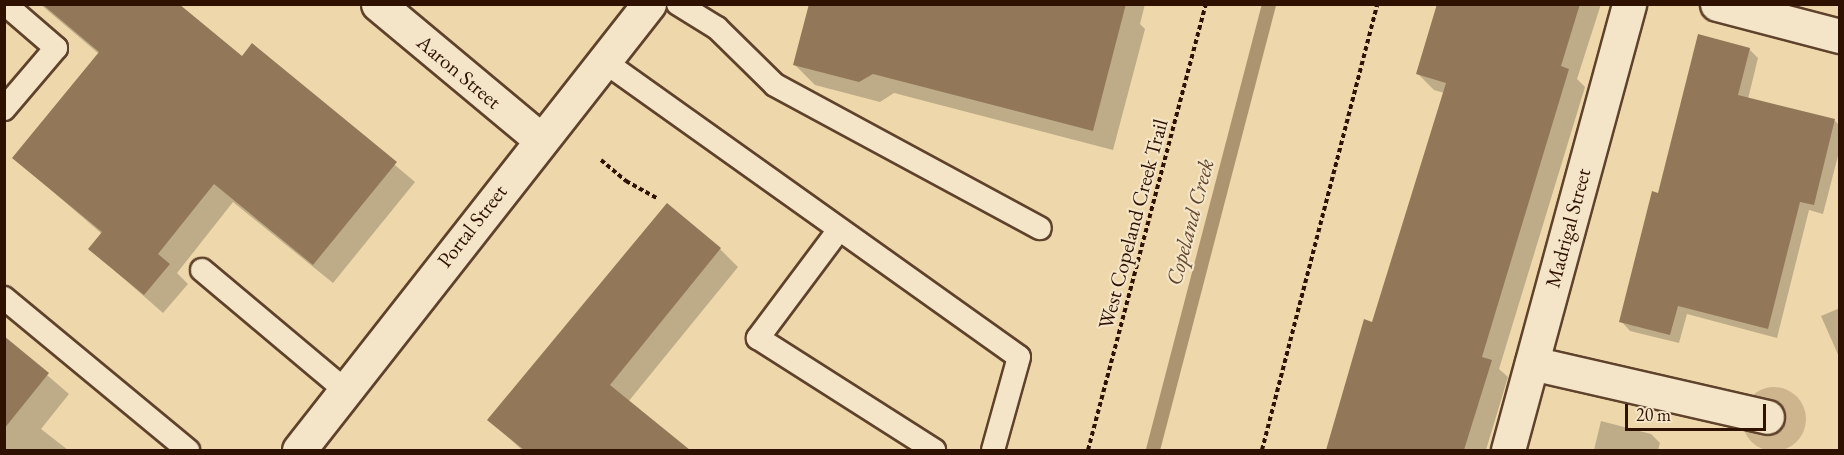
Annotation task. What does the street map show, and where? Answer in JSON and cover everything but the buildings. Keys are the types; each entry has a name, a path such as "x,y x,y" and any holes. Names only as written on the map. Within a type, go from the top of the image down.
{"street":[{"name":"Aaron Street","path":"378,4 540,139"},
{"name":"Portal Street","path":"299,450 540,139 605,62 649,4"},
{"name":"Madrigal Street","path":"1508,450 1629,4"},
{"path":"1718,4 1839,36"},
{"path":"1532,363 1767,417"}],"lane":[{"path":"4,109 56,48 5,4"},
{"path":"678,4 717,28 775,85 1040,228"},
{"path":"605,62 838,231 1019,357 993,450"},
{"path":"838,231 758,338 934,450"},
{"path":"202,270 344,389"},
{"path":"4,298 188,450"}],"path":[{"name":"West Copeland Creek Trail","path":"1088,450 1206,4"},
{"path":"1262,450 1377,4"},
{"path":"601,160 626,181 657,198"}],"shaded area":[{"path":"1774,387 1797,396 1806,419 1797,442 1774,451 1751,442 1742,419 1751,396"}],"waterway":[{"name":"Copeland Creek","path":"1153,450 1269,4"}]}
